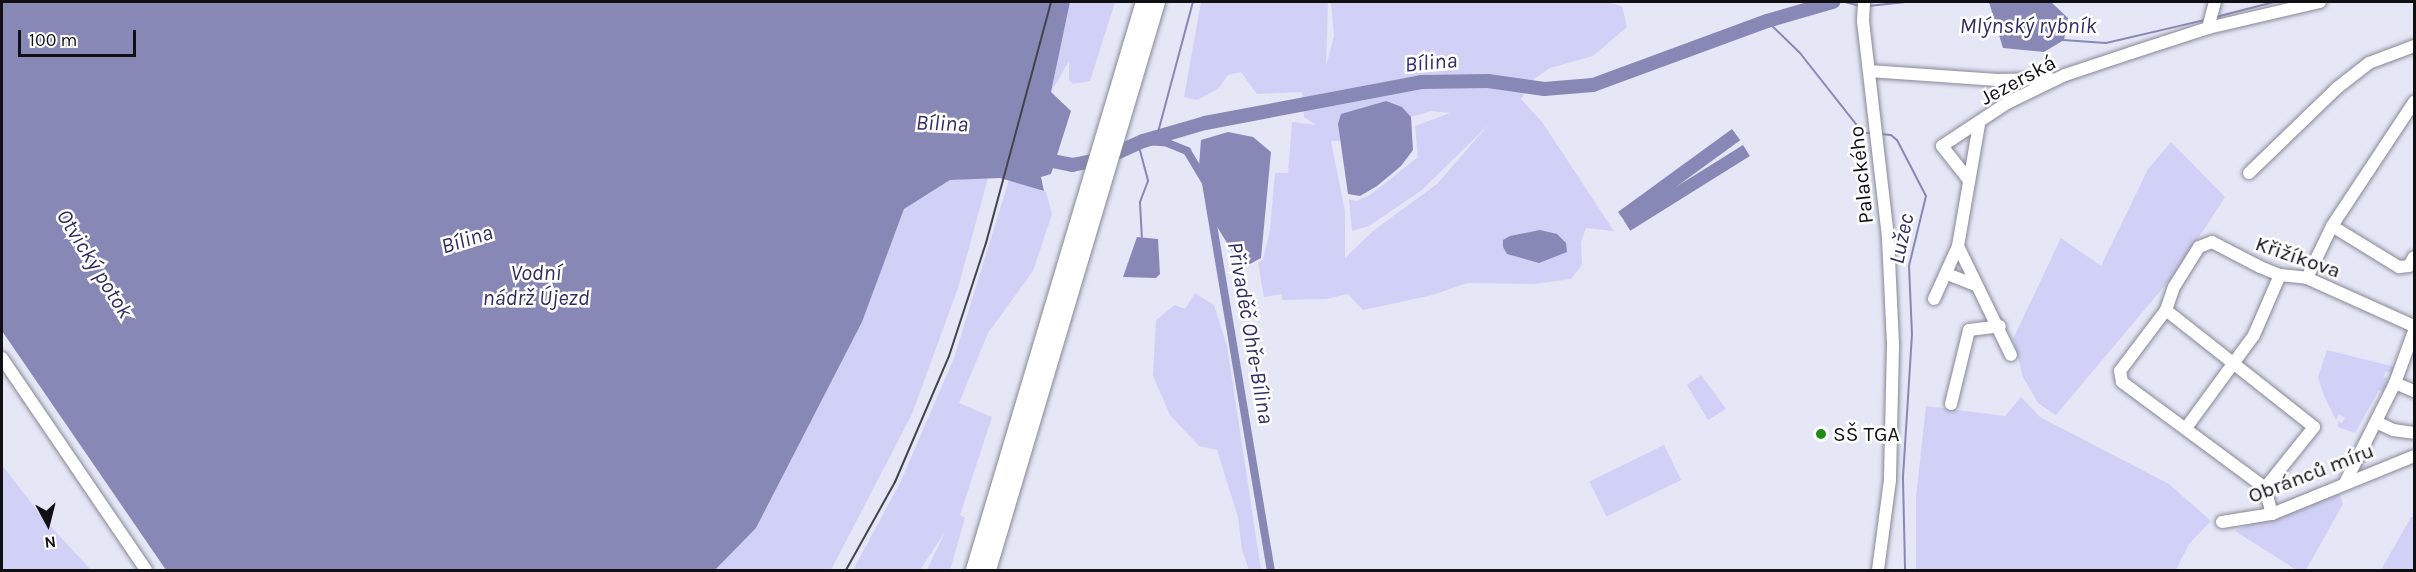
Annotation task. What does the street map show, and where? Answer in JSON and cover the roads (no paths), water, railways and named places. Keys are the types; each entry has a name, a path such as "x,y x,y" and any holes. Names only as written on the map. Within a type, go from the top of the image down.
{"highway":[{"path":"975,570 1144,2"},
{"path":"988,570 1157,2"}],"street":[{"path":"2210,22 2215,2"},
{"name":"Jezerská","path":"1935,299 1958,246 1978,124 2007,103 2056,79 2210,22 2320,2"},
{"name":"Palackého","path":"1864,5 1888,238 1893,345 1890,480 1878,570"},
{"path":"2249,173 2353,75 2369,63 2415,46"},
{"path":"1869,71 2009,80 2056,79"},
{"path":"2007,103 2009,80"},
{"path":"2307,278 2332,226 2415,102"},
{"path":"1968,179 1941,146 1978,124"},
{"path":"2332,226 2399,267 2409,266 2415,257"},
{"name":"Křižíkova","path":"2166,310 2174,287 2201,245 2212,243 2280,275 2307,278 2414,334 2395,383 2345,483"},
{"path":"1958,246 1976,285 2000,327 2011,355"},
{"path":"1947,274 1976,285"},
{"path":"2186,428 2254,335 2280,275"},
{"path":"2265,488 2314,427 2166,310 2120,371 2120,377 2265,488 2272,514"},
{"path":"1951,404 1969,330 2000,327"},
{"path":"2,358 146,570"},
{"path":"2395,383 2415,391"},
{"path":"2376,422 2393,430 2415,433"},
{"name":"Obránců míru","path":"2222,522 2272,514 2415,456"}],"water":[{"name":"Vodní nádrž Újezd","path":"2,2 1070,2 1051,92 1071,111 1051,174 1041,177 1044,191 1000,178 950,180 904,209 862,322 756,528 715,570 166,570 2,331"},
{"name":"Mlýnský rybník","path":"1989,2 2051,2 2068,18 2064,40 2044,52 2003,48"},
{"path":"1386,101 1402,107 1411,117 1413,150 1401,166 1377,186 1360,196 1348,194 1338,124 1341,114"},
{"path":"1732,129 1740,140 1626,223 1618,212"},
{"path":"1228,132 1253,137 1271,152 1261,258 1250,264 1235,256 1213,220 1206,183 1199,166 1201,140"},
{"path":"1743,145 1750,156 1630,231 1623,220"},
{"path":"1540,230 1557,234 1566,243 1567,252 1539,263 1507,254 1503,247 1503,240 1510,236"},
{"path":"1137,237 1158,239 1160,274 1156,278 1123,277"}],"waterway":[{"path":"1157,136 1193,2"},
{"name":"Bílina","path":"1037,158 1072,165 1103,159 1143,141 1205,123 1421,82 1488,81 1544,89 1593,85 1767,21 1833,2"},
{"path":"1845,2 1860,6"},
{"path":"1868,6 1904,2"},
{"path":"2216,17 2274,2"},
{"path":"2063,40 2106,43 2205,20"},
{"name":"Lužec","path":"1767,21 1800,53 1863,133 1872,133"},
{"name":"Lužec","path":"1880,134 1891,135 1897,140 1926,196 1909,266 1912,334 1903,479 1905,570"},
{"name":"Přivaděč Ohře-Bílina","path":"1143,141 1165,142 1187,151 1206,183 1271,570"},
{"path":"1138,143 1148,181 1140,202 1142,237"}],"railway":[{"path":"846,570 895,482 949,356 986,243 1051,2"}],"place":[{"name":"SŠ TGA","path":"1821,434"}],"water label":[{"name":"Otvický potok","path":"94,264"}]}
